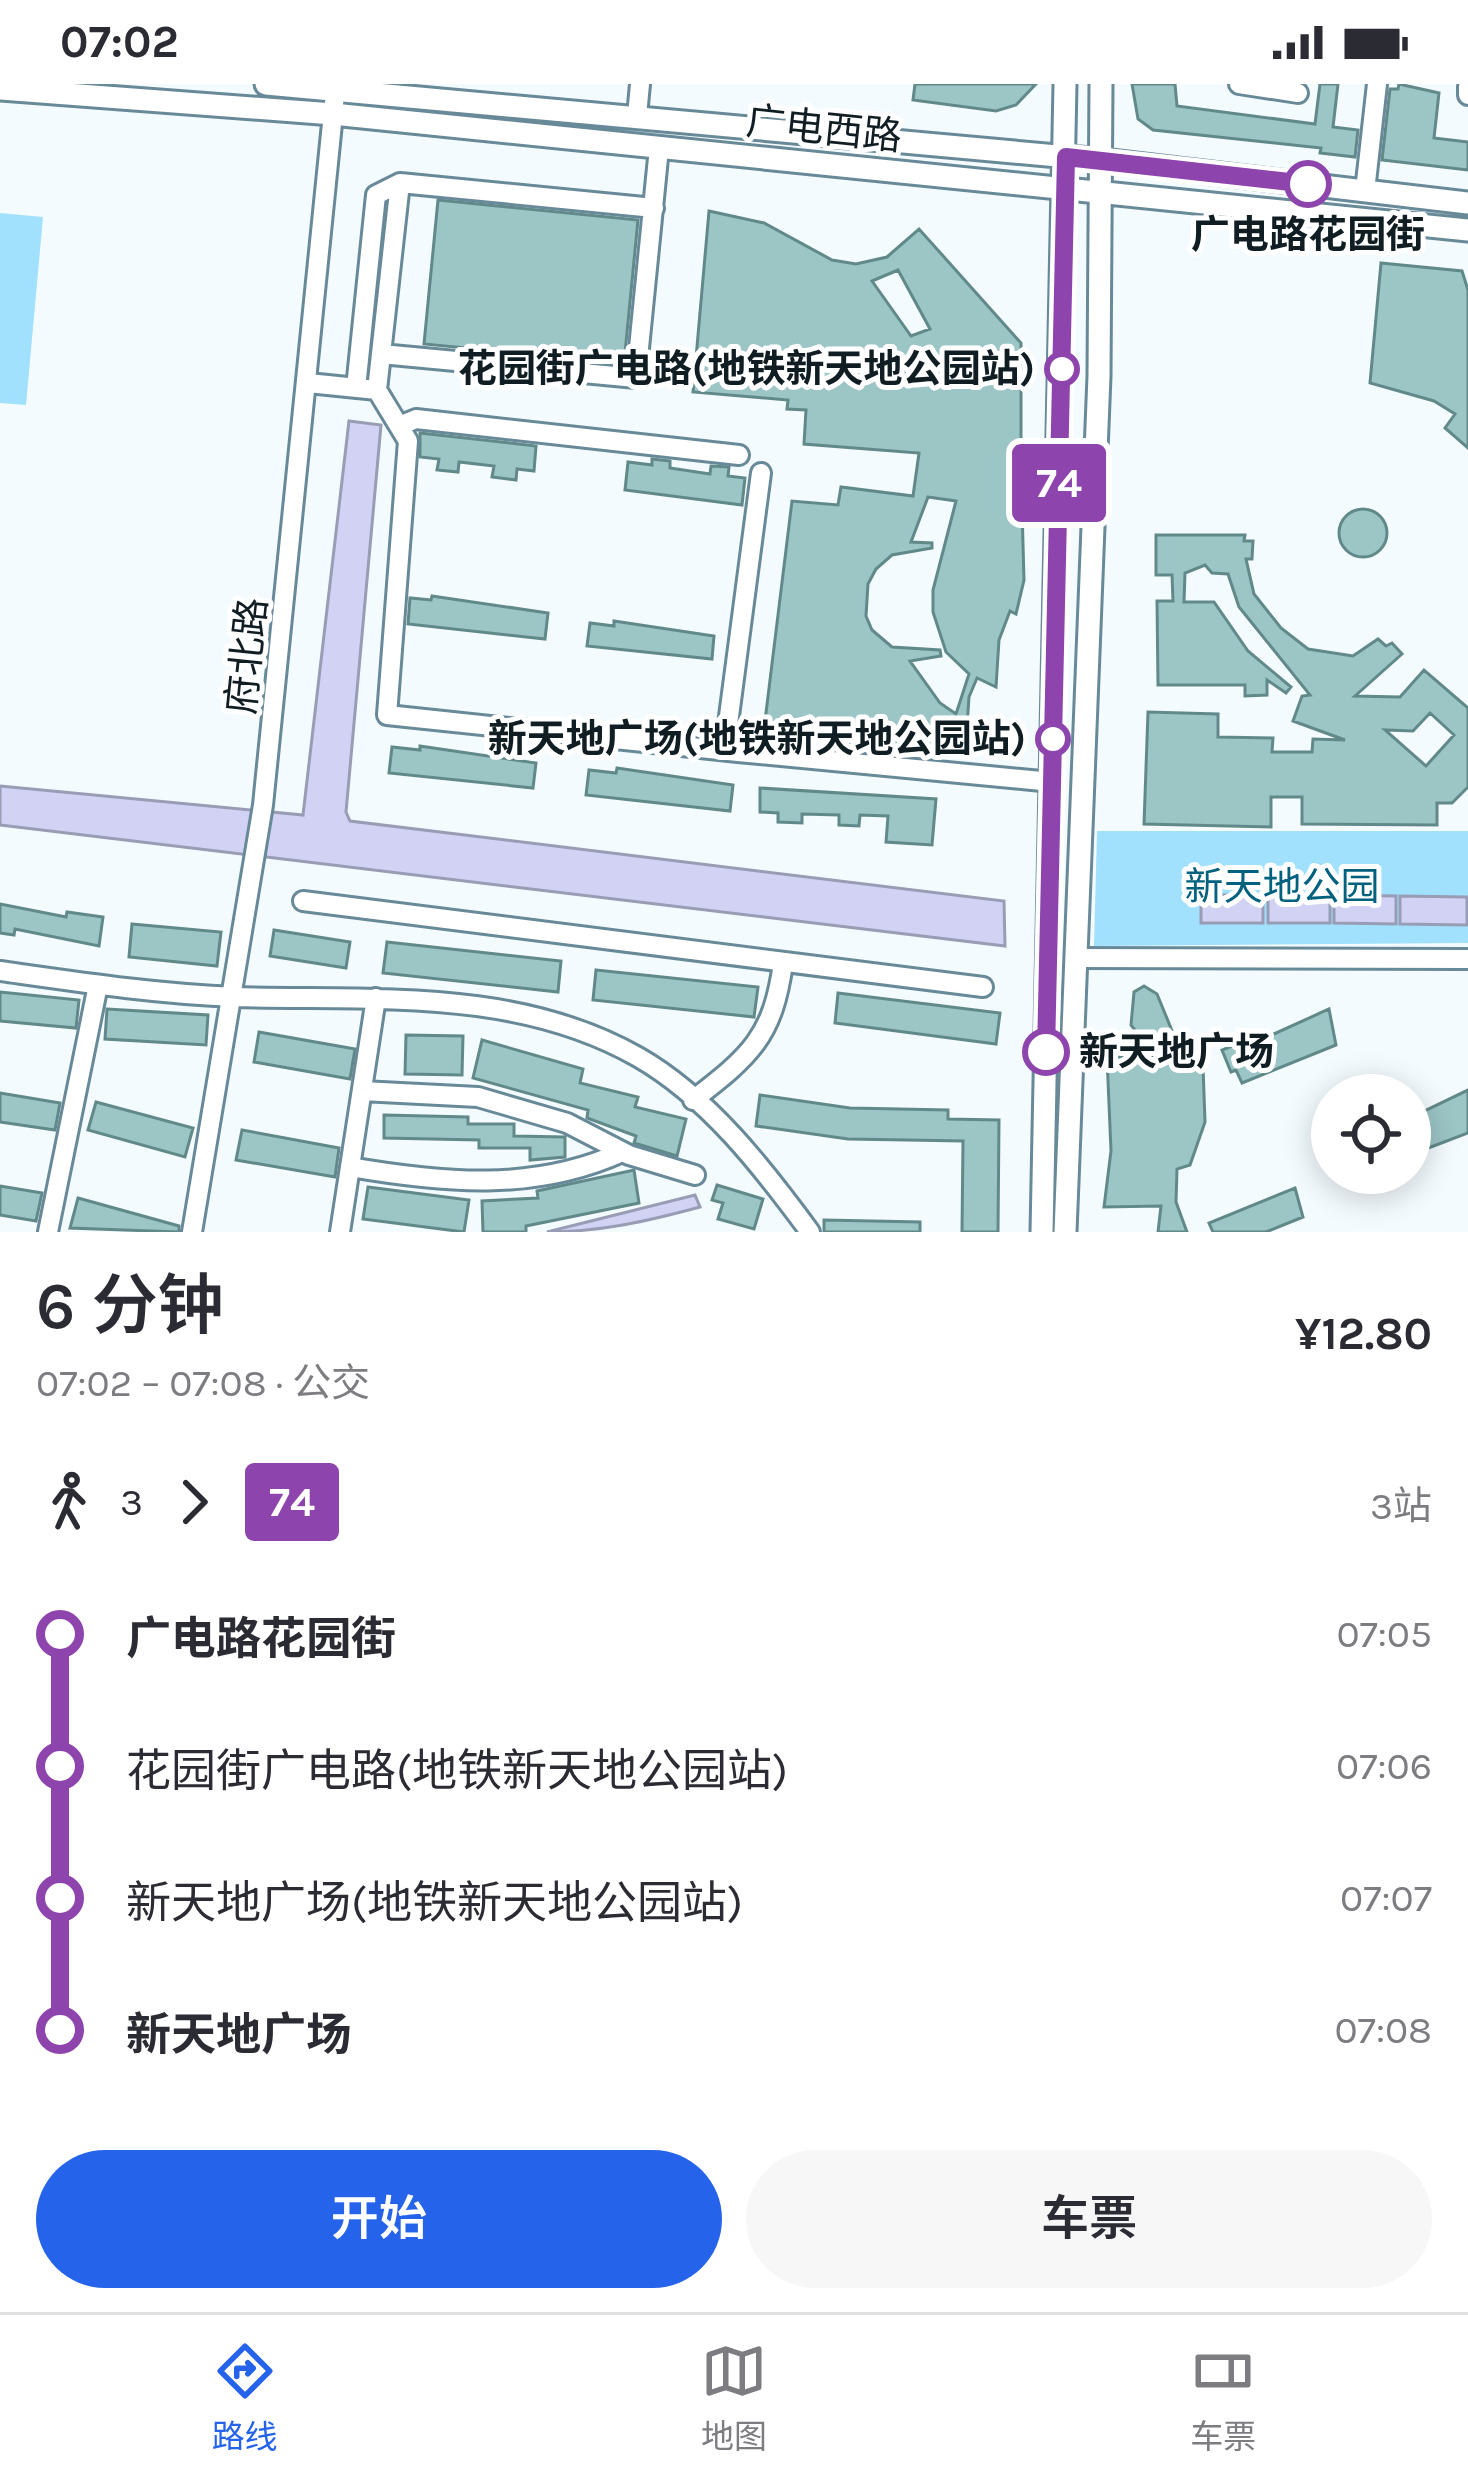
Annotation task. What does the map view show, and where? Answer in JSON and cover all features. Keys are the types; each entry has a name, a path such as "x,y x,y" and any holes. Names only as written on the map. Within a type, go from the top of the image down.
{"main road":[{"name":"广电西路","path":"266,84 1102,160"},
{"path":"1042,1232 1065,84"},
{"path":"1065,1232 1103,191 1101,84"},
{"name":"广电西路","path":"0,89 333,114 1468,230"},
{"path":"1102,160 1468,203"}],"street":[{"path":"637,116 640,84"},
{"path":"1238,84 1298,93"},
{"path":"1365,191 1377,84"},
{"name":"府北路","path":"192,1232 256,862 336,87"},
{"path":"381,354 636,378 659,148"},
{"path":"356,388 376,195 400,184 653,208"},
{"path":"400,184 377,390 408,441 387,715 1052,782"},
{"path":"308,383 377,390"},
{"path":"399,426 416,419 740,455"},
{"path":"738,752 726,739 761,473"},
{"path":"303,901 982,987"},
{"path":"1076,958 1468,958"},
{"path":"693,1100 746,1060 765,1034 777,1010 783,963"},
{"path":"0,971 232,997 471,1003 558,1024 639,1058 693,1100 758,1162 810,1232"},
{"path":"48,1232 98,985"},
{"path":"340,1232 376,998"},
{"path":"362,1091 478,1097 567,1123 622,1151 694,1174"},
{"path":"350,1167 423,1179 514,1182 584,1169 622,1151"}],"green space":[{"path":"0,213 43,217 26,405 0,403"},
{"name":"新天地公园","path":"1097,831 1468,831 1468,943 1094,946"}],"shaded area":[{"path":"349,421 381,425 346,812 350,821 1004,901 1005,946 0,825 0,786 303,815"},
{"path":"1201,895 1263,895 1263,923 1201,923"},
{"path":"1268,895 1330,895 1330,923 1268,923"},
{"path":"1334,895 1396,896 1396,924 1334,923"},
{"path":"1400,896 1467,897 1467,925 1400,924"},
{"path":"695,1195 700,1207 681,1212 605,1228 547,1232"}],"building":[{"path":"915,84 1036,84 1016,105 996,111 913,100"},
{"path":"1132,84 1175,84 1177,106 1315,124 1320,84 1338,84 1333,127 1358,130 1355,157 1320,153 1321,148 1153,130 1138,119"},
{"path":"1399,84 1439,93 1434,138 1468,142 1468,170 1382,160 1390,89 1398,89"},
{"path":"438,200 638,220 624,363 424,344"},
{"path":"709,211 764,223 832,260 856,264 887,257 919,229 1021,343 1021,449 1014,449 1009,507 1022,508 1024,580 1016,614 1010,611 999,640 996,687 977,678 969,697 965,757 825,743 826,728 765,721 792,501 838,505 841,487 913,496 919,453 804,444 806,410 787,409 788,400 693,392","holes":["898,270 930,329 911,336 872,281","928,497 956,501 933,590 933,612 946,652 969,674 956,714 940,703 910,661 941,656 940,650 892,647 872,630 866,616 868,584 876,569 892,555 932,548 932,543 911,542"]},
{"path":"1381,263 1462,271 1468,290 1468,448 1445,428 1455,414 1434,401 1370,383"},
{"path":"420,433 536,446 534,471 517,469 516,480 492,477 494,466 459,462 458,472 437,470 439,459 420,457"},
{"path":"652,459 670,461 670,468 710,474 711,466 729,467 728,476 745,478 742,505 625,490 628,462 652,465"},
{"path":"1363,509 1380,516 1387,533 1380,550 1363,557 1346,550 1339,533 1346,516"},
{"path":"1156,535 1245,535 1244,541 1253,541 1252,559 1246,559 1254,594 1281,628 1308,649 1353,656 1378,639 1386,646 1392,643 1402,654 1355,696 1400,697 1424,670 1468,708 1468,787 1452,803 1437,803 1437,825 1302,824 1302,797 1271,797 1271,827 1144,824 1148,712 1218,714 1218,737 1273,738 1272,752 1312,752 1313,739 1345,740 1293,721 1302,696 1310,695 1239,607 1228,574 1212,573 1205,565 1185,573 1184,602 1214,602 1248,651 1291,687 1286,693 1267,680 1267,695 1245,696 1245,685 1158,685 1157,601 1173,601 1172,575 1156,575","holes":["1430,713 1454,735 1426,766 1385,730 1413,731"]},
{"path":"432,596 548,613 545,639 408,624 410,598 431,600"},
{"path":"614,621 714,636 712,659 587,646 590,623 614,626"},
{"path":"420,746 536,763 533,788 389,773 392,747 420,750"},
{"path":"617,768 733,785 730,811 586,795 589,770 616,773"},
{"path":"760,788 936,799 932,845 886,842 888,816 860,815 859,826 839,825 839,815 802,814 802,823 778,822 778,813 760,812"},
{"path":"0,904 66,917 67,912 103,917 99,946 15,929 14,935 0,933"},
{"path":"132,924 221,932 217,966 129,957"},
{"path":"274,930 350,942 346,968 270,956"},
{"path":"387,942 561,961 558,992 383,973"},
{"path":"596,970 758,987 754,1017 593,1000"},
{"path":"1144,986 1157,994 1175,1038 1202,1038 1205,1122 1190,1165 1177,1169 1176,1202 1187,1232 1158,1232 1161,1206 1104,1207 1111,1151 1107,1057 1155,1056 1131,1025 1134,992"},
{"path":"0,992 79,1000 76,1028 0,1021"},
{"path":"838,993 1000,1013 996,1044 835,1023"},
{"path":"107,1009 208,1015 206,1045 105,1039"},
{"path":"1329,1009 1336,1045 1242,1083 1236,1070 1231,1072 1222,1050 1252,1038 1254,1043"},
{"path":"259,1032 355,1049 350,1079 254,1062"},
{"path":"406,1035 463,1036 462,1075 405,1074"},
{"path":"482,1040 583,1069 580,1083 638,1097 635,1107 686,1119 677,1156 634,1143 636,1136 587,1118 588,1110 473,1078"},
{"path":"1468,1090 1468,1133 1431,1147 1431,1108"},
{"path":"0,1093 60,1103 55,1130 0,1122"},
{"path":"760,1095 850,1108 948,1110 948,1119 999,1120 998,1232 962,1232 963,1141 848,1139 756,1126"},
{"path":"96,1102 193,1128 185,1157 88,1130"},
{"path":"384,1115 468,1117 468,1124 514,1124 514,1136 565,1137 565,1157 530,1160 530,1148 479,1148 479,1140 384,1138"},
{"path":"242,1130 339,1148 335,1177 236,1160"},
{"path":"634,1170 639,1203 526,1226 526,1232 483,1232 482,1201 538,1198 537,1191"},
{"path":"717,1185 763,1199 754,1229 718,1219 723,1203 712,1200"},
{"path":"0,1186 42,1193 36,1221 0,1215"},
{"path":"368,1187 469,1200 464,1232 363,1219"},
{"path":"1295,1188 1303,1217 1266,1232 1213,1232 1209,1223"},
{"path":"78,1198 179,1226 179,1232 70,1228"},
{"path":"824,1220 920,1222 920,1232 824,1232"}],"bus line":[{"name":"74","path":"1046,1052 1066,157 1308,184"}],"place":[{"name":"广电路花园街","path":"1308,184"},
{"name":"花园街广电路(地铁新天地公园站)","path":"1062,369"},
{"name":"新天地广场(地铁新天地公园站)","path":"1053,739"},
{"name":"新天地广场","path":"1046,1052"}]}
